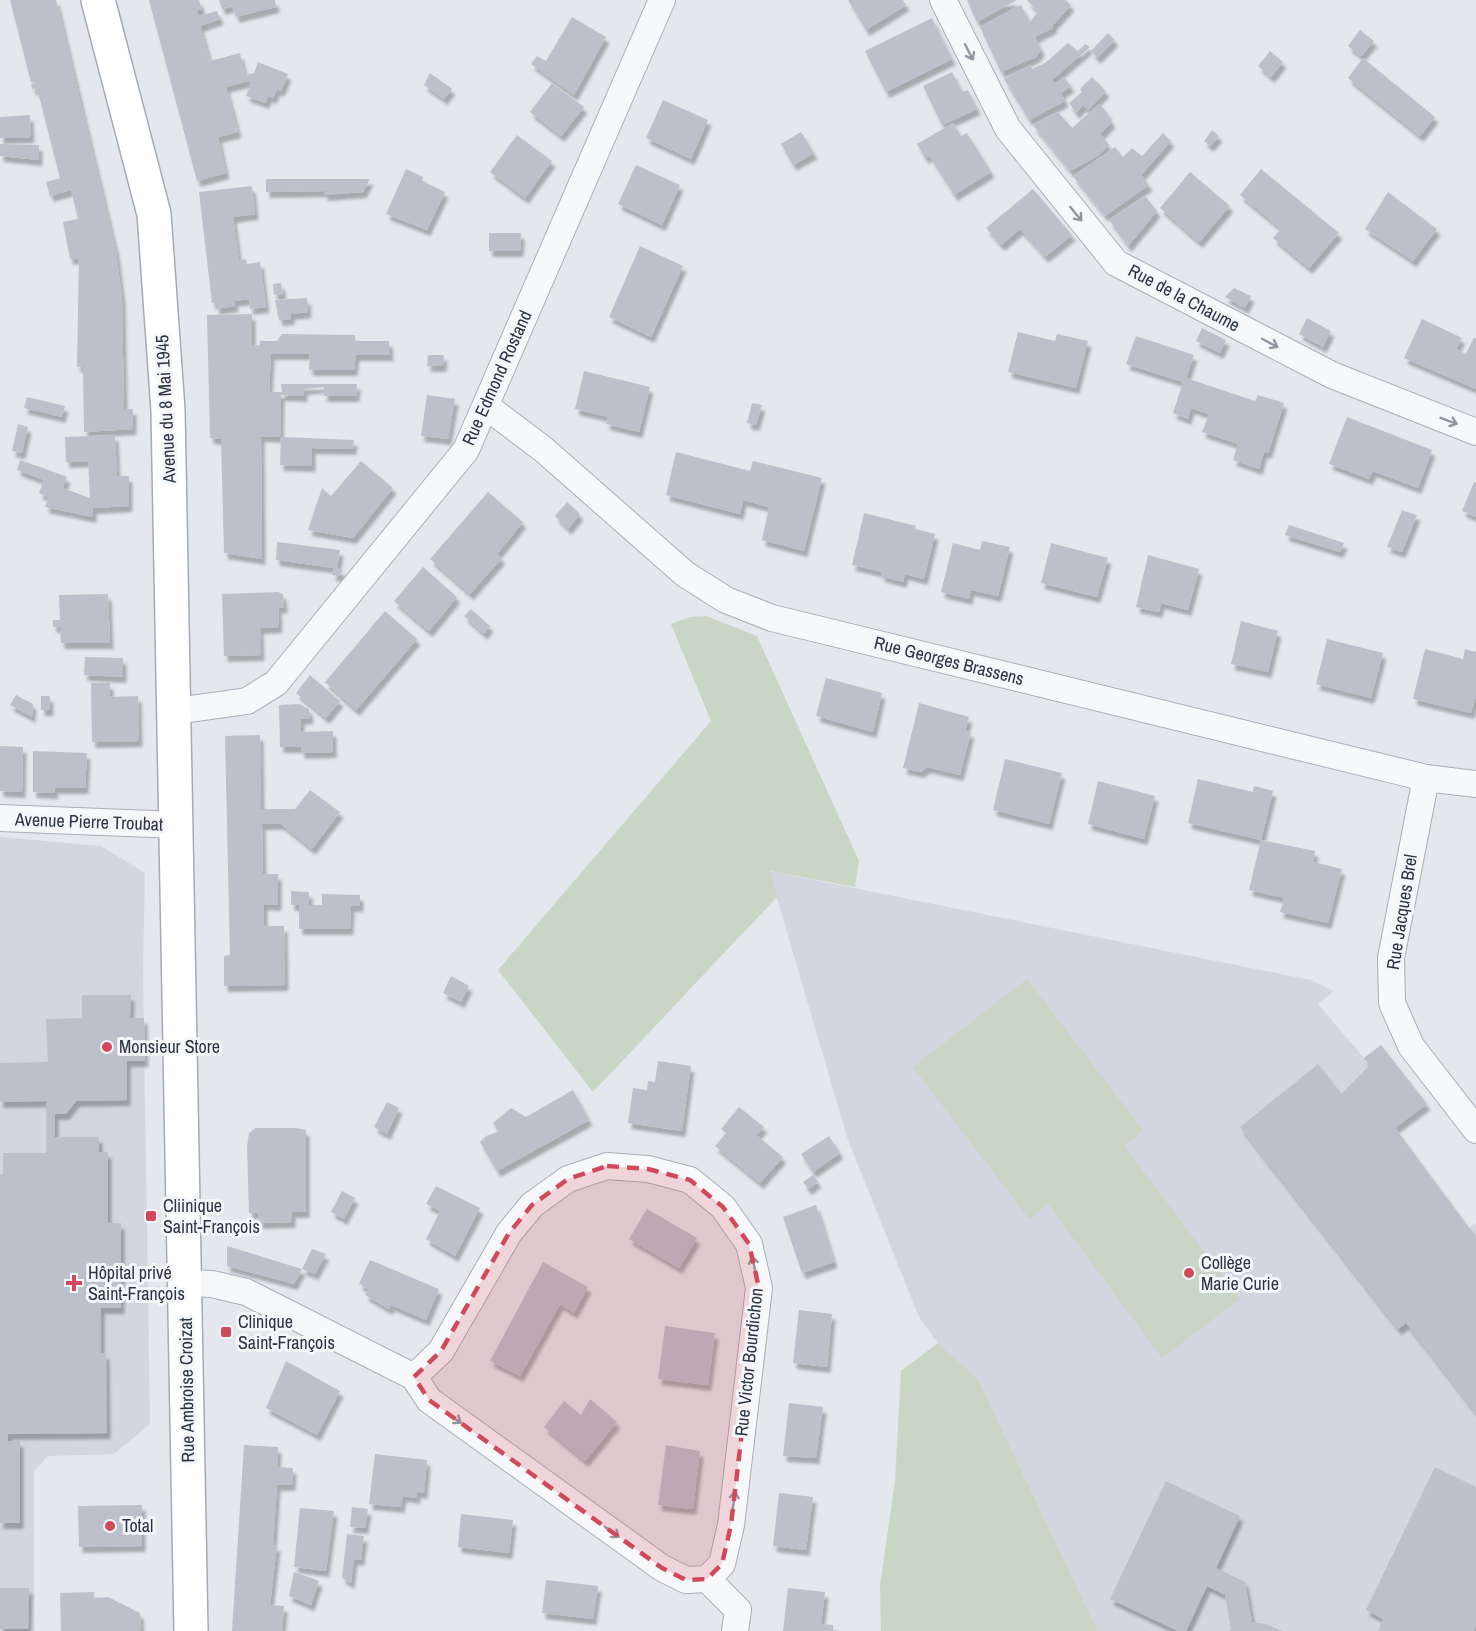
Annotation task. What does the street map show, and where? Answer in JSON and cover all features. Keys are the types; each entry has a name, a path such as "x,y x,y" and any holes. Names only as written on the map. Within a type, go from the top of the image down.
{"main road":[{"name":"Avenue du 8 Mai 1945","path":"98,0 154,214 168,410 178,825"},
{"name":"Rue Ambroise Croizat","path":"178,825 191,1631"}],"street":[{"name":"Rue Edmond Rostand","path":"176,711 248,701 276,683 466,450 662,0"},
{"name":"Rue de la Chaume","path":"943,0 1008,129 1116,263 1332,375 1476,432"},
{"name":"Rue Georges Brassens","path":"486,406 543,449 685,574 726,600 772,618 1426,777 1476,784"},
{"name":"Rue Jacques Brel","path":"1426,777 1391,958 1392,1003 1411,1047 1476,1130"},
{"name":"Avenue Pierre Troubat","path":"0,818 178,825"},
{"name":"Rue Victor Bourdichon","path":"414,1377 441,1351 509,1233 532,1205 568,1179 608,1166 648,1168 690,1180 723,1207 748,1244 759,1288 731,1525 722,1564 707,1579"},
{"path":"186,1283 212,1284 246,1292 414,1377 429,1400 662,1568 686,1580 707,1579 738,1610 735,1631"}],"highlighted area":[{"path":"607,1166 648,1169 690,1180 723,1207 749,1244 759,1288 731,1525 722,1564 707,1579 686,1580 662,1568 429,1400 414,1377 441,1351 509,1233 532,1205 568,1179"}],"shaded area":[{"name":"Hôpital privé Saint-François","path":"0,837 101,846 145,873 143,970 150,1424 114,1454 48,1456 34,1471 34,1631 0,1631"},
{"name":"Collège Marie Curie","path":"769,871 1311,980 1334,991 1318,1004 1364,1058 1381,1045 1427,1104 1395,1128 1469,1228 1476,1223 1476,1631 1098,1631 978,1379 938,1343 919,1317 848,1140"}],"green space":[{"path":"706,616 757,636 859,861 855,887 770,871 777,897 593,1092 498,970 711,721 671,624 691,617"},
{"path":"1027,979 1143,1130 1124,1146 1240,1299 1162,1358 1048,1204 1029,1219 913,1067"},
{"path":"938,1343 978,1379 1098,1631 881,1631 880,1585 895,1481 901,1371"}],"building":[{"path":"10,0 56,0 116,252 122,299 124,409 133,409 133,429 84,432 83,366 77,367 79,258 70,259 63,222 78,219 71,190 50,196 46,182 60,178 37,88 32,89 31,84 36,83 31,82"},
{"path":"149,0 199,0 202,9 196,11 199,16 217,11 220,19 200,26 210,61 240,53 245,75 254,73 258,62 288,74 281,91 277,89 273,98 268,96 266,103 246,96 252,80 226,87 238,132 218,137 226,173 197,181"},
{"path":"219,0 275,0 276,7 236,17 232,6 222,9"},
{"path":"848,0 903,0 906,5 866,30"},
{"path":"967,0 1017,0 977,22"},
{"path":"1027,0 1066,0 1071,5 1053,25 1053,28 1035,37 1041,50 1036,57 1001,72 980,27 1021,5 1030,22 1038,12"},
{"path":"572,17 606,37 574,95 531,64 537,56 546,61"},
{"path":"932,18 952,59 886,92 865,51"},
{"path":"1360,30 1374,41 1361,56 1348,46"},
{"path":"1108,33 1115,40 1097,58 1091,51"},
{"path":"1068,43 1078,51 1085,44 1090,47 1052,80 1055,83 1064,77 1071,86 1061,93 1065,101 1029,120 1004,79 1030,65 1032,69 1045,63"},
{"path":"1270,51 1283,62 1271,77 1258,66"},
{"path":"1363,58 1435,117 1420,136 1348,78"},
{"path":"952,72 962,92 968,90 977,109 942,125 923,86"},
{"path":"430,73 452,89 444,99 424,85"},
{"path":"1092,77 1106,91 1088,110 1083,105 1076,113 1069,103 1082,92 1080,89"},
{"path":"552,83 584,107 561,136 530,112"},
{"path":"663,100 708,120 691,159 646,138"},
{"path":"1099,104 1108,113 1112,122 1100,134 1109,145 1096,157 1070,171 1033,125 1058,112 1072,128"},
{"path":"30,115 31,137 0,138 0,117"},
{"path":"953,123 961,136 967,133 991,172 954,195 929,155 925,158 917,144"},
{"path":"1212,130 1219,136 1210,146 1204,141"},
{"path":"801,132 814,153 793,165 781,144"},
{"path":"1163,133 1171,141 1141,175 1149,185 1105,216 1073,176 1115,147 1123,157 1132,148 1142,156"},
{"path":"517,135 552,161 525,198 490,172"},
{"path":"0,144 39,145 39,160 0,156"},
{"path":"636,165 680,185 662,225 618,204"},
{"path":"406,169 423,177 422,181 445,192 427,230 386,214"},
{"path":"1261,169 1339,233 1309,268 1273,238 1281,229 1240,195"},
{"path":"1190,172 1230,206 1199,242 1160,208"},
{"path":"266,179 370,179 363,192 324,195 324,191 266,192"},
{"path":"252,186 255,214 233,217 239,261 246,259 247,264 260,262 266,307 250,309 249,299 234,301 235,306 216,309 216,303 212,303 199,192"},
{"path":"1033,189 1072,235 1045,257 1020,229 1001,245 986,228"},
{"path":"1388,192 1437,229 1413,261 1365,229"},
{"path":"1145,196 1157,211 1128,246 1109,220"},
{"path":"489,233 521,233 520,251 489,251"},
{"path":"640,246 683,266 651,337 609,317"},
{"path":"281,283 283,294 274,295 273,284"},
{"path":"1234,288 1251,296 1245,308 1225,297"},
{"path":"307,298 308,312 291,314 291,319 279,320 275,300"},
{"path":"252,314 252,346 260,345 260,341 277,341 282,334 355,335 355,341 389,341 390,355 356,355 354,370 309,370 310,354 271,354 269,392 282,392 281,384 357,384 356,396 324,396 324,387 304,389 304,396 281,395 280,437 261,436 262,559 224,553 221,439 210,438 207,315"},
{"path":"1307,318 1331,331 1323,347 1299,334"},
{"path":"1422,319 1462,338 1456,349 1466,354 1474,337 1476,339 1476,389 1404,358"},
{"path":"1202,328 1226,340 1220,353 1196,341"},
{"path":"1018,332 1055,341 1057,334 1088,341 1076,388 1008,372"},
{"path":"1136,336 1194,355 1186,378 1255,401 1258,395 1284,403 1268,453 1264,452 1259,469 1233,460 1238,444 1202,432 1209,414 1191,408 1188,419 1173,413 1183,382 1126,364"},
{"path":"428,355 444,355 443,366 427,366"},
{"path":"584,371 650,387 639,432 606,424 608,417 575,409"},
{"path":"427,395 455,399 448,439 421,436"},
{"path":"27,397 65,406 62,417 24,408"},
{"path":"752,403 762,405 756,425 747,423"},
{"path":"1347,417 1432,450 1418,488 1373,471 1369,479 1329,464"},
{"path":"18,424 28,427 22,453 12,451"},
{"path":"115,435 117,476 129,476 129,506 93,508 93,517 45,507 48,497 39,493 44,480 17,470 20,460 67,477 63,488 90,498 88,461 66,462 65,437"},
{"path":"281,437 354,440 353,449 312,448 312,466 280,465"},
{"path":"676,452 750,471 753,461 822,478 804,551 762,540 769,507 743,500 740,514 666,495"},
{"path":"361,461 393,488 353,538 308,530 322,488 331,496"},
{"path":"1474,482 1476,483 1476,517 1462,511"},
{"path":"488,492 523,522 497,554 502,558 470,594 430,559"},
{"path":"567,502 580,514 568,529 555,516"},
{"path":"1402,510 1417,515 1402,552 1387,547"},
{"path":"864,513 916,526 915,529 935,534 924,579 905,574 903,582 881,576 882,572 852,565"},
{"path":"1289,525 1344,543 1340,552 1285,535"},
{"path":"982,541 1010,547 998,596 971,590 969,599 941,592 953,543 980,550"},
{"path":"277,542 340,550 337,569 343,570 338,576 332,575 334,568 276,560"},
{"path":"1051,543 1108,558 1097,597 1041,583"},
{"path":"1148,555 1199,569 1188,610 1161,603 1159,612 1136,607"},
{"path":"423,567 457,597 429,631 394,601"},
{"path":"278,592 283,594 284,608 278,607 279,627 260,628 261,655 224,656 222,594"},
{"path":"108,594 110,643 61,643 60,627 53,627 53,620 60,620 59,595"},
{"path":"471,609 490,626 484,634 464,616"},
{"path":"385,611 417,639 356,710 325,682"},
{"path":"1241,621 1278,631 1268,672 1231,664"},
{"path":"1327,639 1383,653 1371,698 1316,684"},
{"path":"1425,649 1463,659 1465,649 1476,652 1476,695 1471,713 1413,699"},
{"path":"85,657 123,658 123,677 84,675"},
{"path":"310,675 340,701 326,718 296,693"},
{"path":"826,678 882,693 873,732 816,716"},
{"path":"91,683 110,683 110,697 138,696 139,741 92,742"},
{"path":"16,695 33,704 32,717 10,705"},
{"path":"41,696 50,696 50,710 41,710"},
{"path":"919,703 969,717 965,731 971,732 960,775 927,767 921,772 903,768"},
{"path":"299,704 309,709 310,718 301,719 301,732 333,731 333,752 301,753 301,747 280,747 279,705"},
{"path":"260,735 261,809 295,809 310,790 340,812 312,849 281,824 262,824 263,874 278,874 278,905 264,904 264,926 284,926 285,985 224,986 224,956 230,955 225,736"},
{"path":"0,746 23,747 22,792 0,791"},
{"path":"33,751 87,753 85,788 54,788 55,793 33,792"},
{"path":"1005,759 1062,773 1049,824 993,810"},
{"path":"1198,779 1253,792 1254,786 1273,791 1261,840 1188,823"},
{"path":"1098,781 1155,796 1144,839 1088,824"},
{"path":"1261,840 1315,851 1313,862 1342,869 1328,923 1280,912 1284,898 1249,890"},
{"path":"291,891 309,892 309,905 322,905 322,894 360,895 360,906 351,906 350,929 299,929 299,905 291,905"},
{"path":"451,976 469,986 461,1002 443,993"},
{"path":"82,995 131,995 130,1018 144,1018 145,1061 127,1061 127,1100 76,1101 66,1114 55,1114 55,1137 99,1137 99,1152 108,1152 108,1223 121,1223 121,1308 101,1308 101,1353 106,1353 107,1433 8,1434 8,1441 20,1441 20,1523 0,1523 0,1175 3,1174 3,1153 46,1153 46,1101 0,1102 0,1063 48,1062 46,1019 82,1018"},
{"path":"1381,1045 1427,1104 1395,1128 1476,1237 1476,1413 1406,1323 1398,1329 1240,1127 1318,1064 1341,1094 1370,1065 1364,1058"},
{"path":"658,1061 691,1066 682,1131 628,1123 633,1088 647,1090 648,1081 655,1082"},
{"path":"573,1090 589,1120 497,1171 480,1142 486,1136 498,1132 493,1123 511,1108 526,1117"},
{"path":"387,1102 399,1108 387,1134 374,1127"},
{"path":"739,1107 764,1127 756,1135 783,1157 760,1183 715,1146 726,1133 721,1129"},
{"path":"256,1128 306,1130 306,1212 292,1212 292,1222 259,1223 258,1213 249,1213 247,1147 249,1133"},
{"path":"829,1136 840,1153 813,1172 801,1154"},
{"path":"813,1175 818,1182 808,1189 803,1182"},
{"path":"436,1186 480,1208 455,1256 426,1239 440,1211 426,1204"},
{"path":"342,1191 355,1198 344,1219 331,1212"},
{"path":"816,1205 834,1262 802,1273 783,1217"},
{"path":"647,1209 697,1238 679,1268 629,1239"},
{"path":"227,1246 302,1269 294,1284 227,1266"},
{"path":"312,1249 326,1254 315,1274 302,1269"},
{"path":"370,1260 439,1289 426,1320 391,1305 389,1309 365,1295 368,1289 359,1284"},
{"path":"543,1262 588,1287 574,1313 560,1304 520,1376 490,1361"},
{"path":"799,1310 832,1314 827,1367 793,1363"},
{"path":"665,1326 715,1333 708,1385 658,1379"},
{"path":"286,1361 340,1391 317,1435 266,1408"},
{"path":"590,1399 617,1422 585,1461 544,1427 564,1401 581,1415"},
{"path":"789,1403 823,1407 816,1458 783,1456"},
{"path":"244,1445 278,1447 277,1467 293,1468 292,1485 277,1485 273,1545 277,1545 270,1605 284,1606 282,1631 232,1631"},
{"path":"666,1445 700,1451 693,1509 658,1505"},
{"path":"375,1454 427,1460 424,1493 417,1492 417,1498 403,1496 401,1507 369,1504"},
{"path":"1435,1467 1476,1487 1476,1627 1474,1631 1378,1631 1383,1619 1366,1610"},
{"path":"1166,1481 1240,1516 1216,1568 1245,1582 1252,1622 1266,1624 1282,1631 1229,1631 1231,1629 1225,1595 1207,1586 1186,1631 1178,1631 1110,1599"},
{"path":"779,1493 813,1497 806,1550 773,1546"},
{"name":"Total","path":"142,1505 142,1546 79,1547 78,1506"},
{"path":"352,1507 368,1509 365,1528 350,1527"},
{"path":"300,1508 334,1511 326,1571 294,1567"},
{"path":"461,1514 513,1520 509,1553 458,1547"},
{"path":"347,1534 364,1536 361,1560 354,1559 351,1583 342,1578"},
{"path":"294,1572 319,1581 311,1605 289,1596"},
{"path":"546,1580 598,1586 593,1619 542,1613"},
{"path":"0,1588 29,1588 28,1629 0,1629"},
{"path":"788,1588 825,1592 821,1624 833,1625 833,1631 783,1631"},
{"path":"94,1592 94,1598 108,1597 140,1613 141,1631 61,1631 60,1593"}],"place":[{"name":"Monsieur Store","path":"107,1047"},
{"name":"Cliinique Saint-François","path":"151,1216"},
{"name":"Collège Marie Curie","path":"1189,1273"},
{"name":"Hôpital privé Saint-François","path":"74,1283"},
{"name":"Clinique Saint-François","path":"226,1332"},
{"name":"Total","path":"110,1526"}]}
